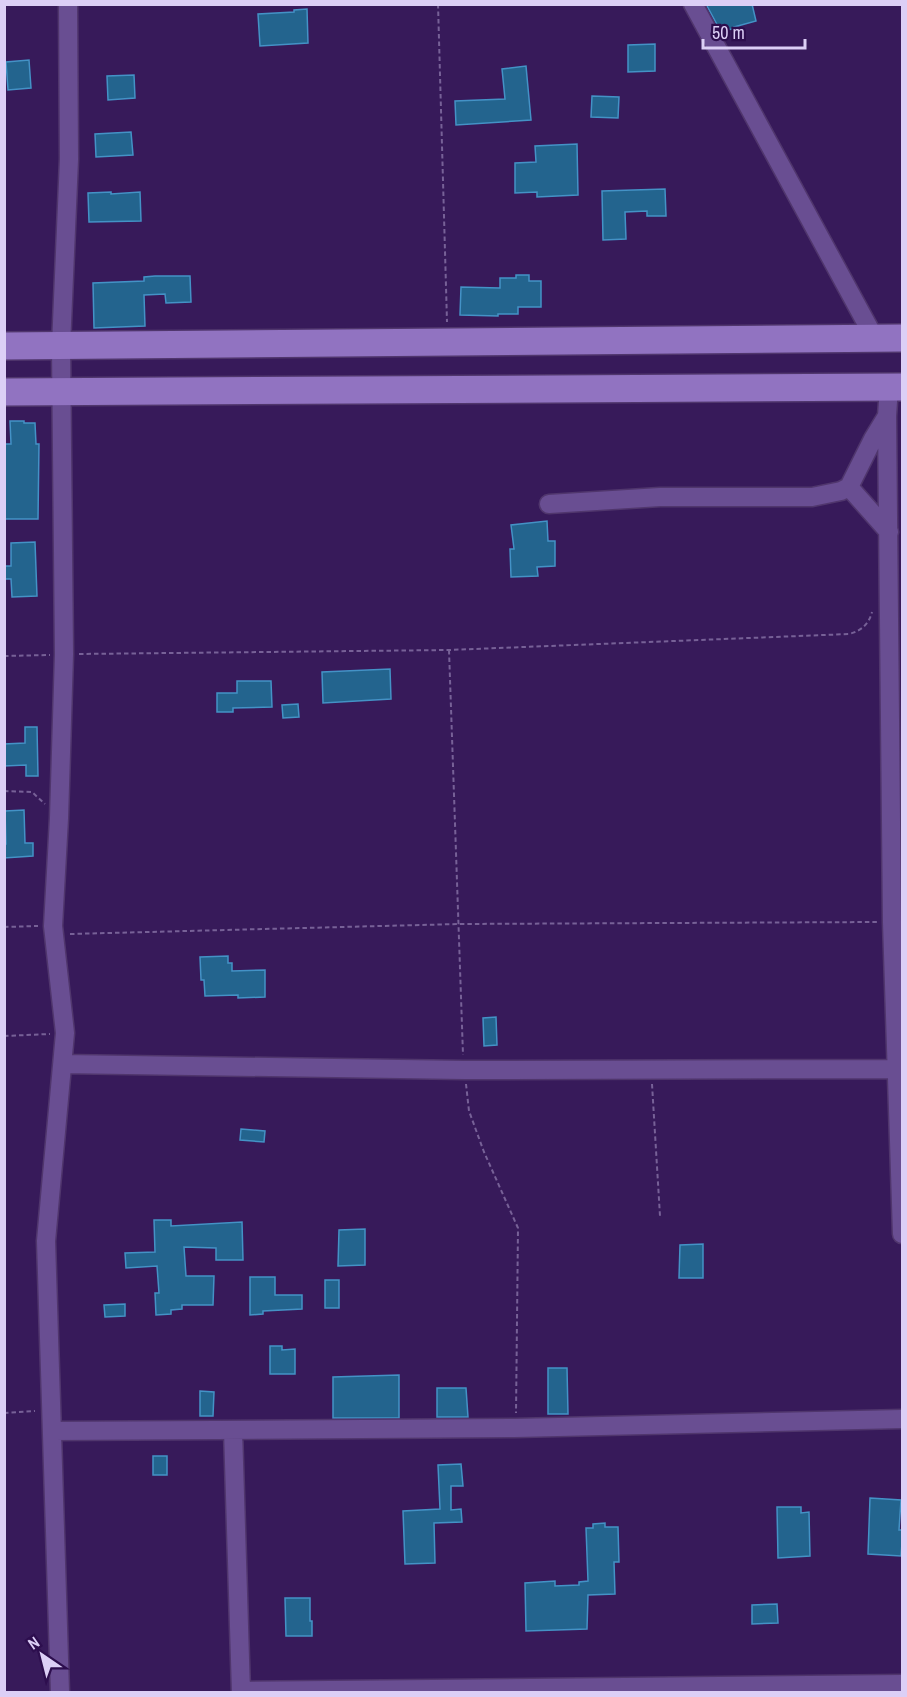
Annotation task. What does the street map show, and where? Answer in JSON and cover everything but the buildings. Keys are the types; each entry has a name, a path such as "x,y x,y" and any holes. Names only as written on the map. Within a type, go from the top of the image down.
{"highway":[{"path":"4,346 903,338"},
{"path":"4,392 896,387"}],"street":[{"path":"60,1692 46,1241 65,1033 52,926 59,818 64,654 61,346 69,159 68,4"},
{"path":"693,4 875,339"},
{"path":"549,504 660,496 812,497 842,491 849,487 887,416 896,387"},
{"path":"887,416 892,922 903,1234"},
{"path":"849,487 889,532"},
{"path":"63,1064 464,1070 897,1069"},
{"path":"52,1431 515,1428 903,1419"},
{"path":"233,1430 241,1692 903,1684"}],"path":[{"path":"438,4 448,343"},
{"path":"4,656 449,650 849,634 858,632 870,620 873,610"},
{"path":"449,650 464,1070 469,1111 483,1152 518,1228 515,1428"},
{"path":"4,791 32,792 59,818"},
{"path":"4,927 52,926 60,934 459,924 892,922"},
{"path":"4,1036 65,1033"},
{"path":"651,1070 660,1216"},
{"path":"4,1413 52,1410"}]}
